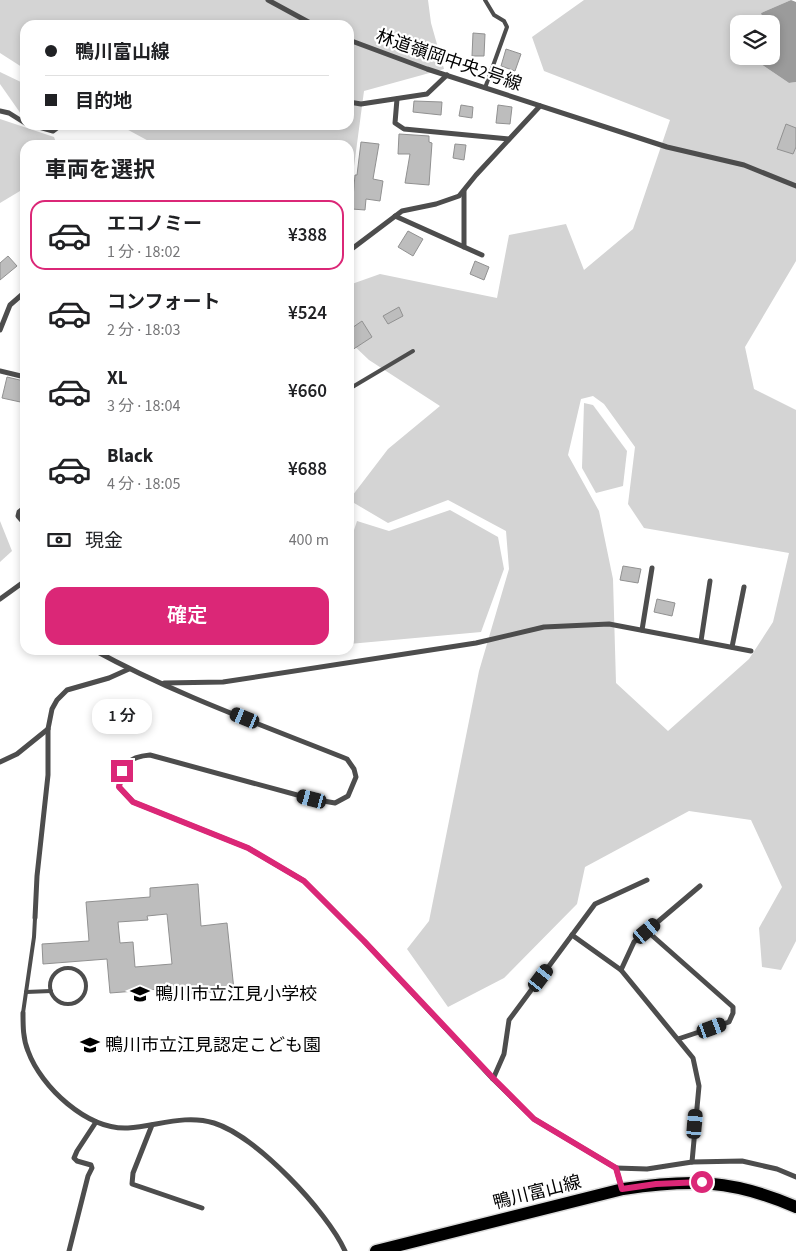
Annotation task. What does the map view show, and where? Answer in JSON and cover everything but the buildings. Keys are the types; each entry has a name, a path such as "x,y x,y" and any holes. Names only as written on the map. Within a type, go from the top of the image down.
{"main road":[{"name":"鴨川富山線","path":"376,1251 622,1189 656,1184 713,1183 767,1195 796,1206"}],"street":[{"path":"268,0 302,20"},
{"name":"林道嶺岡中央2号線","path":"354,42 485,88 667,147 744,165 796,186"},
{"path":"354,103 361,104 427,94 447,75"},
{"path":"397,99 395,123 404,129 509,139"},
{"path":"354,247 402,211 436,204 459,196 540,106"},
{"path":"0,111 9,113 20,120"},
{"path":"464,190 464,247"},
{"path":"395,216 482,255"},
{"path":"0,330 10,305 20,296"},
{"path":"0,371 20,376"},
{"path":"642,630 652,568"},
{"path":"701,641 710,580"},
{"path":"0,599 20,585"},
{"path":"732,647 744,587"},
{"path":"161,683 223,682 476,643 544,627 609,624 751,651"},
{"path":"103,655 161,683 347,759 354,769 356,777 348,796 335,803 312,799 150,755 137,756 127,762 122,771 119,787 133,802 248,848 304,881 534,1119 616,1168 647,1169 692,1162 742,1161 771,1167 796,1177"},
{"path":"35,918 37,876 48,775 48,729 52,710 57,700 67,690 109,678 129,669"},
{"path":"0,762 17,754 48,729"},
{"path":"493,1078 504,1054 509,1020 595,904 647,880"},
{"path":"621,970 634,942 700,886"},
{"path":"647,931 733,1007 734,1013 729,1022 678,1039"},
{"path":"572,935 621,970 693,1058 699,1086 692,1162"},
{"path":"23,1013 26,1046 33,1063 44,1080 63,1099 96,1122 115,1128 194,1119 214,1123 236,1134 271,1161 294,1182 322,1214 346,1251"},
{"path":"69,1251 88,1176 92,1168 91,1165 77,1161 74,1158 96,1122"},
{"path":"152,1125 133,1173 132,1184 202,1208"},
{"path":"616,1168 622,1189"}],"lane":[{"path":"485,0 494,15 504,21 507,27 485,88"},
{"path":"354,386 413,350"},
{"path":"23,1013 34,938 35,918"},
{"path":"69,968 81,974 86,987 80,999 72,1003 59,1001 53,996 51,991 52,977 63,969 69,968"},
{"path":"26,992 51,991"}],"shaded area":[{"path":"0,0 428,0 431,23 444,69 364,91 354,166 354,140 147,140 128,130 354,130 354,20 20,20 20,66 0,53"},
{"path":"584,0 791,0 761,13 762,15 730,15 730,65 762,65 789,83 796,82 796,261 745,347 754,389 796,410 796,941 781,970 762,967 759,928 782,887 751,820 689,811 585,867 577,904 504,978 448,1007 407,949 429,921 479,671 509,569 506,531 448,500 388,523 354,503 354,493 388,449 440,406 369,360 354,346 354,283 380,274 497,298 509,235 566,224 584,270 633,229 670,120 544,71 532,37","holes":["593,396 604,404 635,447 628,504 644,528 789,553 773,622 749,659 668,731 616,683 613,579 599,511 568,455 581,399"]},
{"path":"791,0 796,2 796,82 789,83 762,65 780,65 780,15 762,15 761,13"},
{"path":"0,72 20,82 20,113 0,84"},
{"path":"0,119 20,126 20,130 33,130 54,137 55,140 20,140 20,191 0,203"},
{"path":"584,403 593,405 627,451 623,486 596,493 582,468"},
{"path":"450,510 498,537 504,569 481,632 354,644 354,530 357,521 389,531"},
{"path":"0,521 12,551 0,562"}],"place":[{"name":"鴨川市立江見小学校","path":"140,994"},
{"name":"鴨川市立江見認定こども園","path":"90,1045"}],"route":[{"path":"122,771 119,787 133,802 248,848 304,881 534,1119 616,1168 622,1189 656,1184 702,1182"}]}
